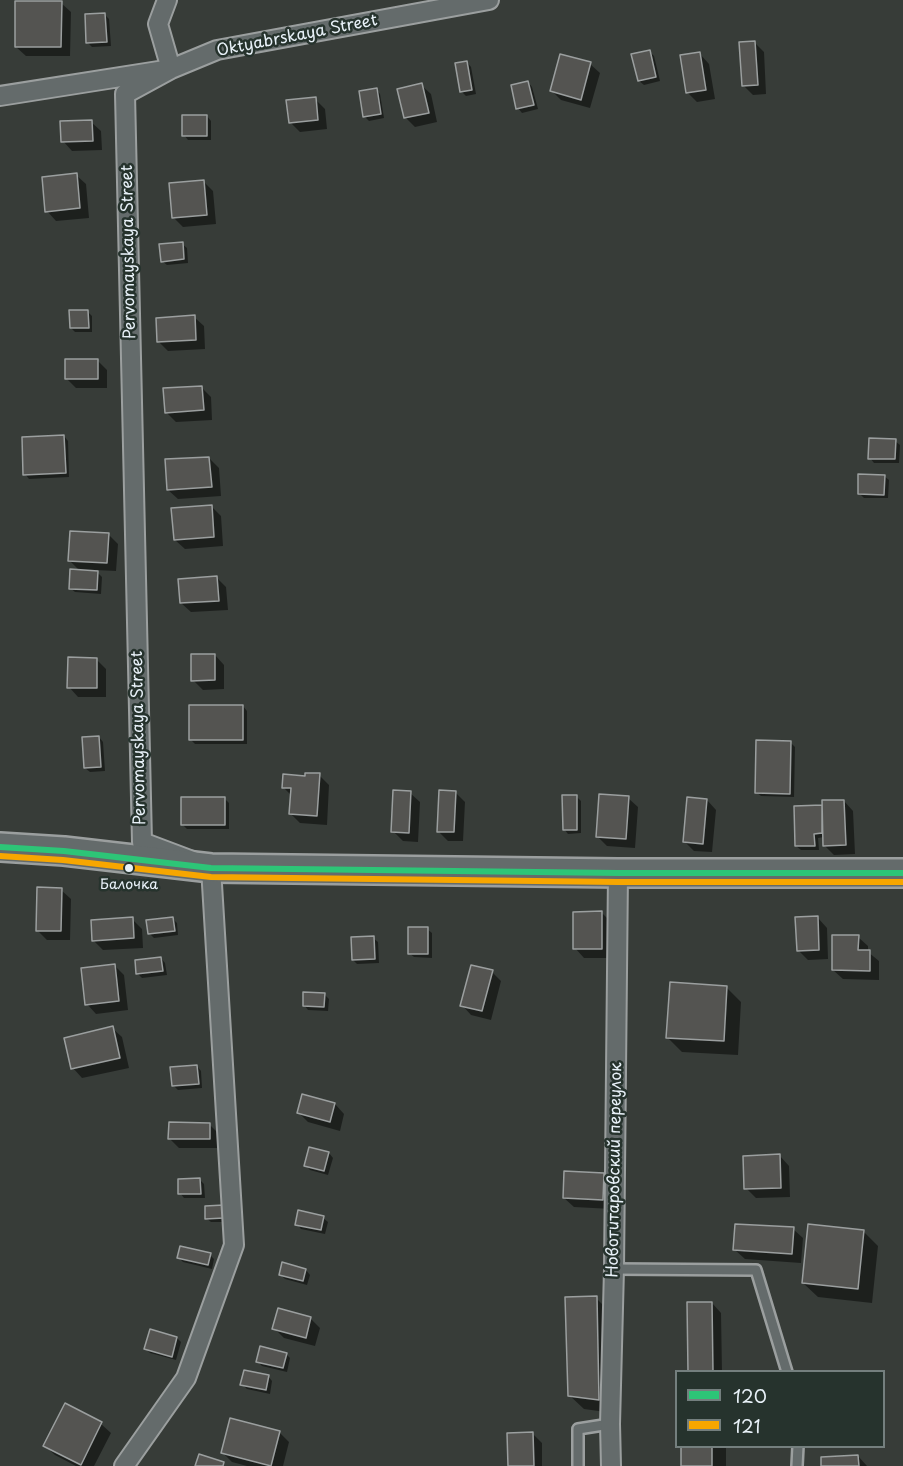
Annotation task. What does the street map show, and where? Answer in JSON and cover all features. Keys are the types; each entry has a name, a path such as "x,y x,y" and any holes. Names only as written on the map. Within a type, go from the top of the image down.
{"street":[{"path":"167,0 158,24 171,69"},
{"name":"Oktyabrskaya Street","path":"0,96 171,69 218,50 489,0"},
{"name":"Pervomayskaya Street","path":"171,69 125,94 142,842 211,868"},
{"path":"0,847 64,851 211,868 618,873 903,873"},
{"path":"124,1466 186,1378 234,1245 211,868"},
{"name":"Новотитаровский переулок","path":"611,1466 618,873"}],"lane":[{"path":"614,1269 756,1270 787,1370"},
{"path":"578,1466 578,1429 610,1424"},
{"path":"798,1448 798,1466"}],"building":[{"path":"15,1 62,1 61,47 15,47"},
{"path":"105,13 107,42 86,43 85,14"},
{"path":"755,41 758,85 742,86 739,42"},
{"path":"650,50 656,77 638,81 631,54"},
{"path":"700,52 706,90 686,93 680,55"},
{"path":"560,54 591,62 581,100 550,91"},
{"path":"467,61 472,90 460,92 455,63"},
{"path":"528,81 534,105 516,109 511,85"},
{"path":"422,83 429,113 404,118 397,89"},
{"path":"377,88 381,114 363,117 359,91"},
{"path":"316,97 318,120 289,123 286,100"},
{"path":"182,115 207,115 207,136 182,136"},
{"path":"92,120 93,141 61,142 60,121"},
{"path":"77,173 80,208 45,212 42,177"},
{"path":"204,180 207,215 172,218 169,183"},
{"path":"183,242 184,259 161,262 159,244"},
{"path":"69,310 88,310 89,328 70,328"},
{"path":"195,315 196,340 157,342 156,318"},
{"path":"65,359 98,359 98,379 65,379"},
{"path":"202,386 204,410 165,413 163,388"},
{"path":"64,435 66,473 23,475 22,437"},
{"path":"869,438 896,439 895,459 868,459"},
{"path":"209,457 212,487 167,490 165,459"},
{"path":"858,474 885,475 884,495 858,494"},
{"path":"212,505 214,537 174,540 171,508"},
{"path":"70,531 109,533 107,563 68,561"},
{"path":"70,569 98,571 97,590 69,589"},
{"path":"217,576 219,601 180,603 178,579"},
{"path":"191,654 215,654 215,680 191,681"},
{"path":"68,657 97,658 97,688 67,688"},
{"path":"189,705 243,705 243,740 189,740"},
{"path":"99,736 101,767 84,768 82,737"},
{"path":"756,740 791,741 790,794 755,793"},
{"path":"305,773 320,773 317,816 289,814 291,788 282,788 283,774 305,776"},
{"path":"393,790 411,791 409,833 391,832"},
{"path":"439,790 456,791 454,832 437,832"},
{"path":"599,794 629,796 626,839 596,837"},
{"path":"562,795 577,795 577,830 563,830"},
{"path":"181,797 225,797 225,825 181,825"},
{"path":"687,797 707,799 703,844 683,842"},
{"path":"822,800 844,800 846,845 823,846"},
{"path":"822,805 822,833 814,834 815,846 795,846 794,806"},
{"path":"37,887 62,888 61,931 36,931"},
{"path":"602,911 602,949 573,949 573,912"},
{"path":"818,916 819,950 797,951 795,917"},
{"path":"133,917 134,938 92,941 91,920"},
{"path":"173,917 175,931 148,934 146,920"},
{"path":"408,927 428,927 428,954 408,954"},
{"path":"832,935 859,935 858,950 870,950 870,971 832,970"},
{"path":"374,936 375,959 352,960 351,937"},
{"path":"161,957 163,971 136,974 135,960"},
{"path":"115,964 119,1001 85,1005 81,968"},
{"path":"471,965 493,970 482,1011 460,1006"},
{"path":"670,982 727,986 724,1041 666,1038"},
{"path":"303,992 325,993 324,1007 303,1006"},
{"path":"113,1026 120,1058 71,1069 64,1038"},
{"path":"197,1065 199,1084 172,1086 170,1067"},
{"path":"302,1094 335,1103 330,1122 297,1113"},
{"path":"169,1122 210,1123 210,1139 168,1139"},
{"path":"309,1147 329,1152 324,1171 304,1166"},
{"path":"780,1154 781,1188 744,1189 743,1156"},
{"path":"564,1171 604,1173 603,1200 563,1198"},
{"path":"200,1178 201,1194 178,1194 178,1179"},
{"path":"224,1205 224,1218 205,1219 205,1206"},
{"path":"298,1210 324,1216 321,1230 295,1225"},
{"path":"735,1224 794,1227 792,1254 733,1250"},
{"path":"808,1224 864,1230 858,1289 802,1283"},
{"path":"180,1246 211,1253 208,1265 177,1258"},
{"path":"282,1262 306,1269 303,1281 279,1275"},
{"path":"597,1296 599,1400 568,1396 565,1297"},
{"path":"687,1302 712,1302 713,1370 688,1370"},
{"path":"278,1308 311,1317 306,1338 272,1329"},
{"path":"150,1329 177,1337 172,1357 144,1349"},
{"path":"260,1346 287,1353 283,1368 256,1362"},
{"path":"244,1370 269,1375 266,1390 240,1385"},
{"path":"65,1403 102,1422 81,1465 43,1446"},
{"path":"230,1418 280,1431 271,1466 221,1453"},
{"path":"533,1432 534,1466 508,1466 507,1433"},
{"path":"681,1448 712,1448 712,1466 681,1466"},
{"path":"199,1454 224,1462 223,1466 195,1466"},
{"path":"858,1455 859,1466 821,1466 821,1457"}],"transit line":[{"name":"120","path":"0,847 64,851 211,868 618,873 903,873"},
{"name":"121","path":"0,856 63,860 211,877 618,882 903,882"}],"place":[{"name":"Балочка","path":"129,868"}]}
